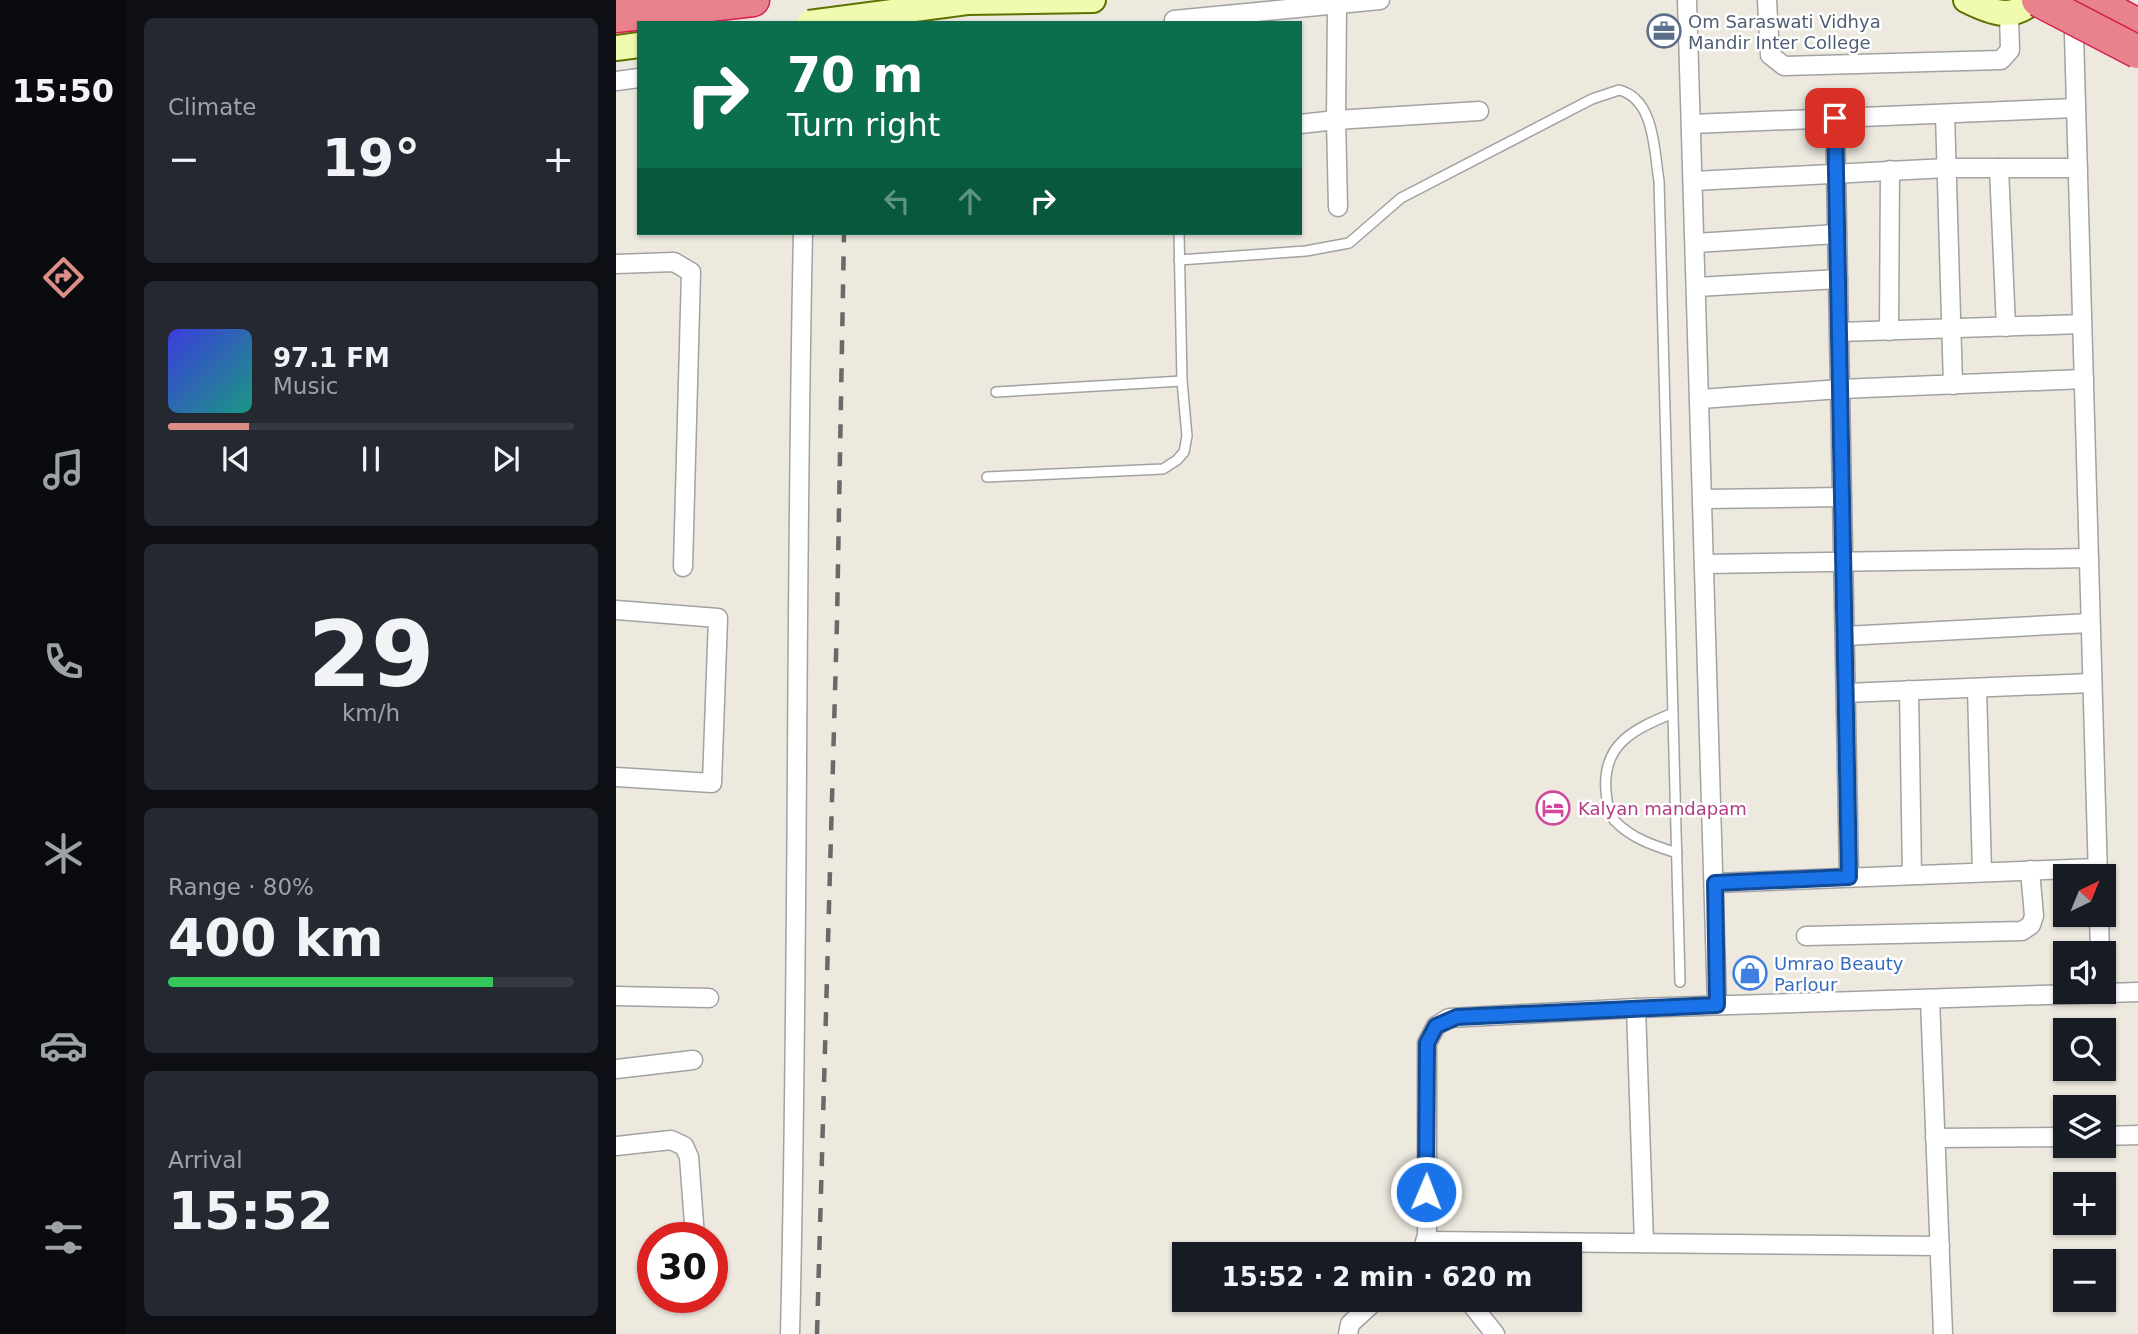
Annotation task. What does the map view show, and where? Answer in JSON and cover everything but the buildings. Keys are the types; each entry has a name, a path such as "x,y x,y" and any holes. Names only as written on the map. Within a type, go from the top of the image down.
{"highway":[{"path":"616,16 753,0"},
{"path":"2037,0 2138,52"},
{"path":"2091,0 2138,25"}],"main road":[{"path":"824,21 967,2 1093,0"},
{"path":"1966,0 1993,13 2009,14 2024,11 2037,0"},
{"path":"616,48 637,45"}],"street":[{"path":"1183,21 1380,0"},
{"path":"1687,0 1706,564 1717,1005"},
{"path":"1767,0 1770,55 1784,66 2001,60 2010,50 2009,14"},
{"path":"2073,0 2097,864"},
{"path":"1337,4 1338,207"},
{"path":"616,82 637,78"},
{"path":"1692,124 2076,108"},
{"path":"1302,124 1479,111"},
{"path":"1945,114 1953,384"},
{"path":"1835,118 1849,877"},
{"path":"1694,181 1947,168 2078,168"},
{"path":"1998,168 2006,327"},
{"path":"1889,331 1890,170"},
{"path":"1696,243 1837,234"},
{"path":"790,1334 797,1039 799,435 803,235"},
{"path":"616,264 674,262 691,272 684,567"},
{"path":"1697,287 1838,279"},
{"path":"1839,332 2082,324"},
{"path":"1701,399 1840,389 2084,379"},
{"path":"1704,499 1842,497"},
{"path":"1706,564 2089,558"},
{"path":"616,610 718,618 712,783 616,777"},
{"path":"1845,636 2090,623"},
{"path":"1846,693 2092,683"},
{"path":"1977,688 1982,872"},
{"path":"1909,690 1912,875"},
{"path":"1806,936 2022,931 2031,925 2034,916 2030,870"},
{"path":"1715,883 2053,871"},
{"path":"2116,993 2138,992"},
{"path":"1426,1242 1427,1043 1436,1026 1457,1017 1636,1008 2053,995"},
{"path":"616,996 709,998"},
{"path":"1930,999 1943,1334"},
{"path":"1636,1008 1644,1243"},
{"path":"616,1069 693,1060"},
{"path":"2116,1136 2138,1135"},
{"path":"1936,1138 2053,1137"},
{"path":"616,1146 671,1140 684,1146 689,1157 694,1222"},
{"path":"1582,1244 1940,1246"},
{"path":"1348,1334 1350,1324 1363,1312"},
{"path":"1478,1312 1495,1334"}],"lane":[{"path":"1179,260 1306,251 1349,243 1401,198 1592,99 1619,90 1639,100 1647,116 1659,181 1681,982"},
{"path":"987,477 1163,469 1184,452 1187,436 1182,382 1179,235"},
{"path":"996,391 1182,382"},
{"path":"1673,713 1640,727 1624,740 1607,762 1605,776 1609,813 1615,821 1645,842 1677,853"}],"railway":[{"path":"848,21 849,0"},
{"path":"817,1334 837,621 844,235"}],"place":[{"name":"Om Saraswati Vidhya Mandir Inter College","path":"1664,31"},
{"name":"Kalyan mandapam","path":"1553,808"},
{"name":"Umrao Beauty Parlour","path":"1750,973"}],"route":[{"path":"1426,1192 1427,1043 1436,1026 1449,1018 1457,1017 1717,1005 1715,883 1849,877 1835,118"}]}
